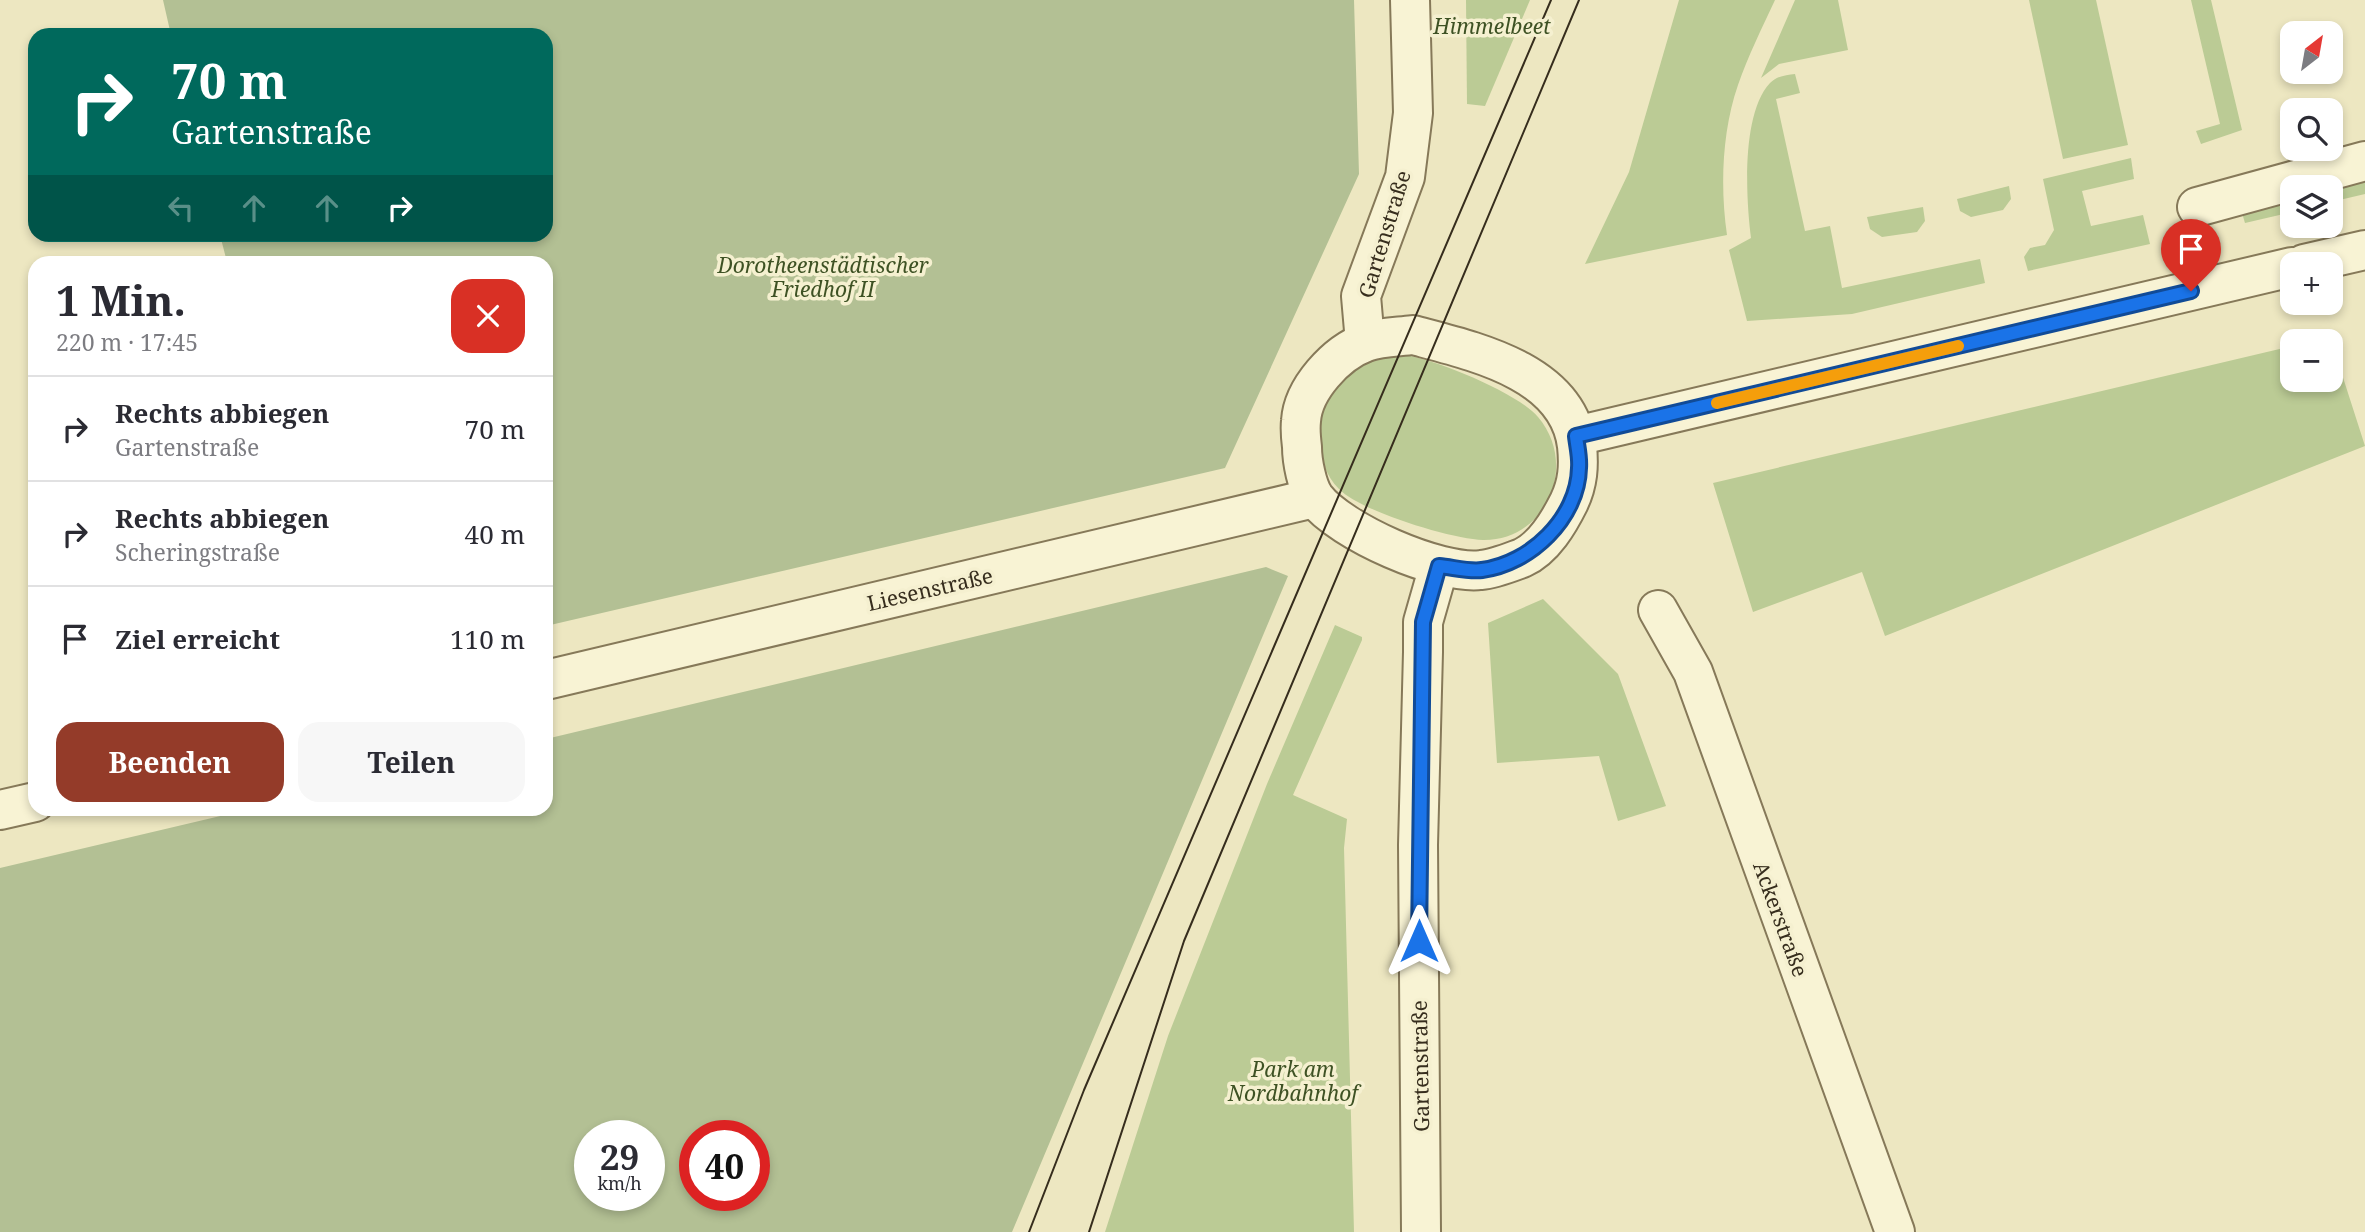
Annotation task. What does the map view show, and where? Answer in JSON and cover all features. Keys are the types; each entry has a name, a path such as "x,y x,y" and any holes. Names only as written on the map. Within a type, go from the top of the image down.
{"street":[{"name":"Gartenstraße","path":"1365,342 1361,296 1405,177 1413,113 1410,0"},
{"path":"2197,208 2365,162"},
{"path":"2343,255 2365,250"},
{"path":"1576,436 2280,270"},
{"path":"1413,335 1474,352 1516,370 1547,390 1566,409 1576,436 1580,470 1572,496 1544,541 1524,557 1481,570 1439,566 1394,551 1354,529 1314,498 1302,457 1301,419 1310,395 1323,373 1365,342 1413,335"},
{"name":"Liesenstraße","path":"553,678 1314,498"},
{"name":"Gartenstraße","path":"1421,1232 1418,845 1423,622 1439,566"},
{"name":"Ackerstraße","path":"1658,610 1693,672 1895,1232"},
{"path":"0,810 28,804"}],"green space":[{"name":"Dorotheenstädtischer Friedhof II","path":"163,0 1354,0 1359,174 1225,468 553,624 553,256 225,256 222,242 553,242 553,28 169,28"},
{"name":"Himmelbeet","path":"1466,0 1530,0 1485,106 1467,104"},
{"path":"1679,0 1775,0 1742,74 1729,121 1723,179 1727,235 1585,264 1629,172"},
{"path":"1795,0 1838,0 1848,50 1779,64 1761,78"},
{"path":"2029,0 2096,0 2128,145 2063,159"},
{"path":"2191,0 2211,0 2242,130 2201,144 2196,131 2220,124"},
{"path":"1795,74 1800,93 1776,99 1805,231 1830,226 1842,288 1980,259 1985,283 1852,314 1747,321 1729,250 1751,238 1747,180 1750,135 1754,115 1770,83 1779,77"},
{"path":"2131,158 2134,179 2082,191 2091,226 2143,215 2150,244 2028,271 2024,257 2030,248 2045,245 2054,230 2043,179"},
{"path":"2365,178 2365,194 2343,199 2343,185"},
{"path":"2009,186 2011,199 2003,210 1971,217 1960,211 1957,199"},
{"path":"2280,202 2280,215 2245,223 2242,213"},
{"path":"1923,207 1925,221 1917,232 1882,237 1870,229 1867,217"},
{"path":"2280,349 2280,392 2343,392 2343,377 2365,446 1885,636 1862,572 1753,612 1713,483"},
{"path":"1405,355 1436,363 1496,388 1538,417 1550,436 1556,457 1555,477 1550,497 1539,514 1524,528 1505,537 1483,540 1450,535 1385,515 1366,506 1339,489 1330,478 1323,461 1320,441 1325,405 1332,391 1355,369 1370,362"},
{"path":"1266,567 1288,576 1012,1232 0,1232 0,868 220,816 553,816 553,737"},
{"path":"1543,599 1618,674 1666,806 1618,821 1599,756 1497,763 1488,623"},
{"name":"Park am Nordbahnhof","path":"1335,625 1362,637 1362,640 1293,795 1347,819 1344,848 1354,1232 1105,1232 1168,1036 1267,784"}],"tram line":[{"path":"1029,1232 1084,1090 1551,0"},
{"path":"1089,1232 1184,941 1579,0"}],"slow traffic":[{"path":"1717,403 1958,346"}],"route":[{"path":"1419,941 1418,845 1423,622 1439,566 1481,570 1524,557 1544,541 1562,517 1580,470 1576,436 2191,291"}]}
